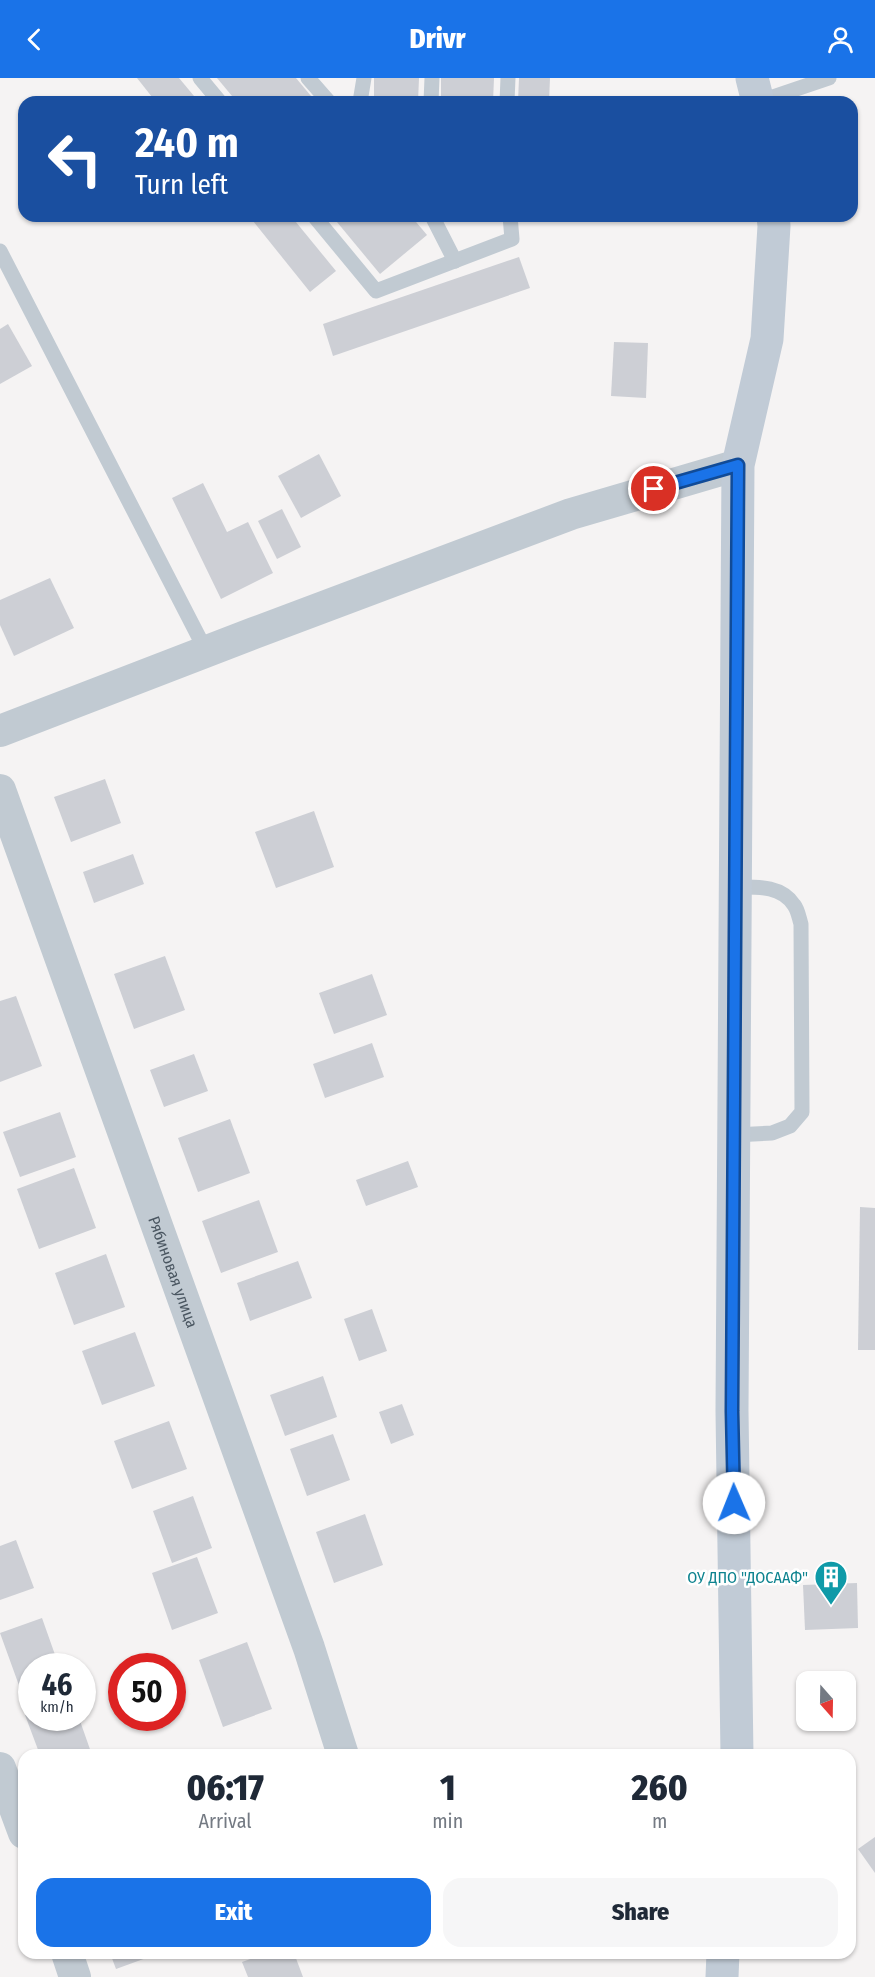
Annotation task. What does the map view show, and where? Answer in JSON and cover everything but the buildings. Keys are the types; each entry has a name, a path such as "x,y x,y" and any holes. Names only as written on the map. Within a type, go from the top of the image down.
{"main road":[{"path":"752,78 756,96"},
{"path":"738,1749 732,1411 738,465 767,339 774,222"},
{"path":"722,1977 723,1959"}],"street":[{"path":"0,731 571,514 738,465"},
{"name":"Рябиновая улица","path":"0,790 305,1637 341,1749"},
{"path":"0,1768 18,1817"},
{"path":"69,1959 75,1977"}],"lane":[{"path":"200,78 215,96"},
{"path":"308,78 324,96"},
{"path":"361,96 364,78"},
{"path":"431,96 432,78"},
{"path":"507,96 508,78"},
{"path":"776,96 829,78"},
{"path":"319,222 376,291 512,239 511,222"},
{"path":"435,222 455,261"},
{"path":"0,251 206,651"},
{"path":"734,1135 772,1133 790,1126 802,1112 801,924 795,905 782,893 766,888 735,887"}],"place":[{"name":"ОУ ДПО \"ДОСААФ\"","path":"831,1606"}],"route":[{"path":"654,489 738,465 732,1411 734,1503"}]}
